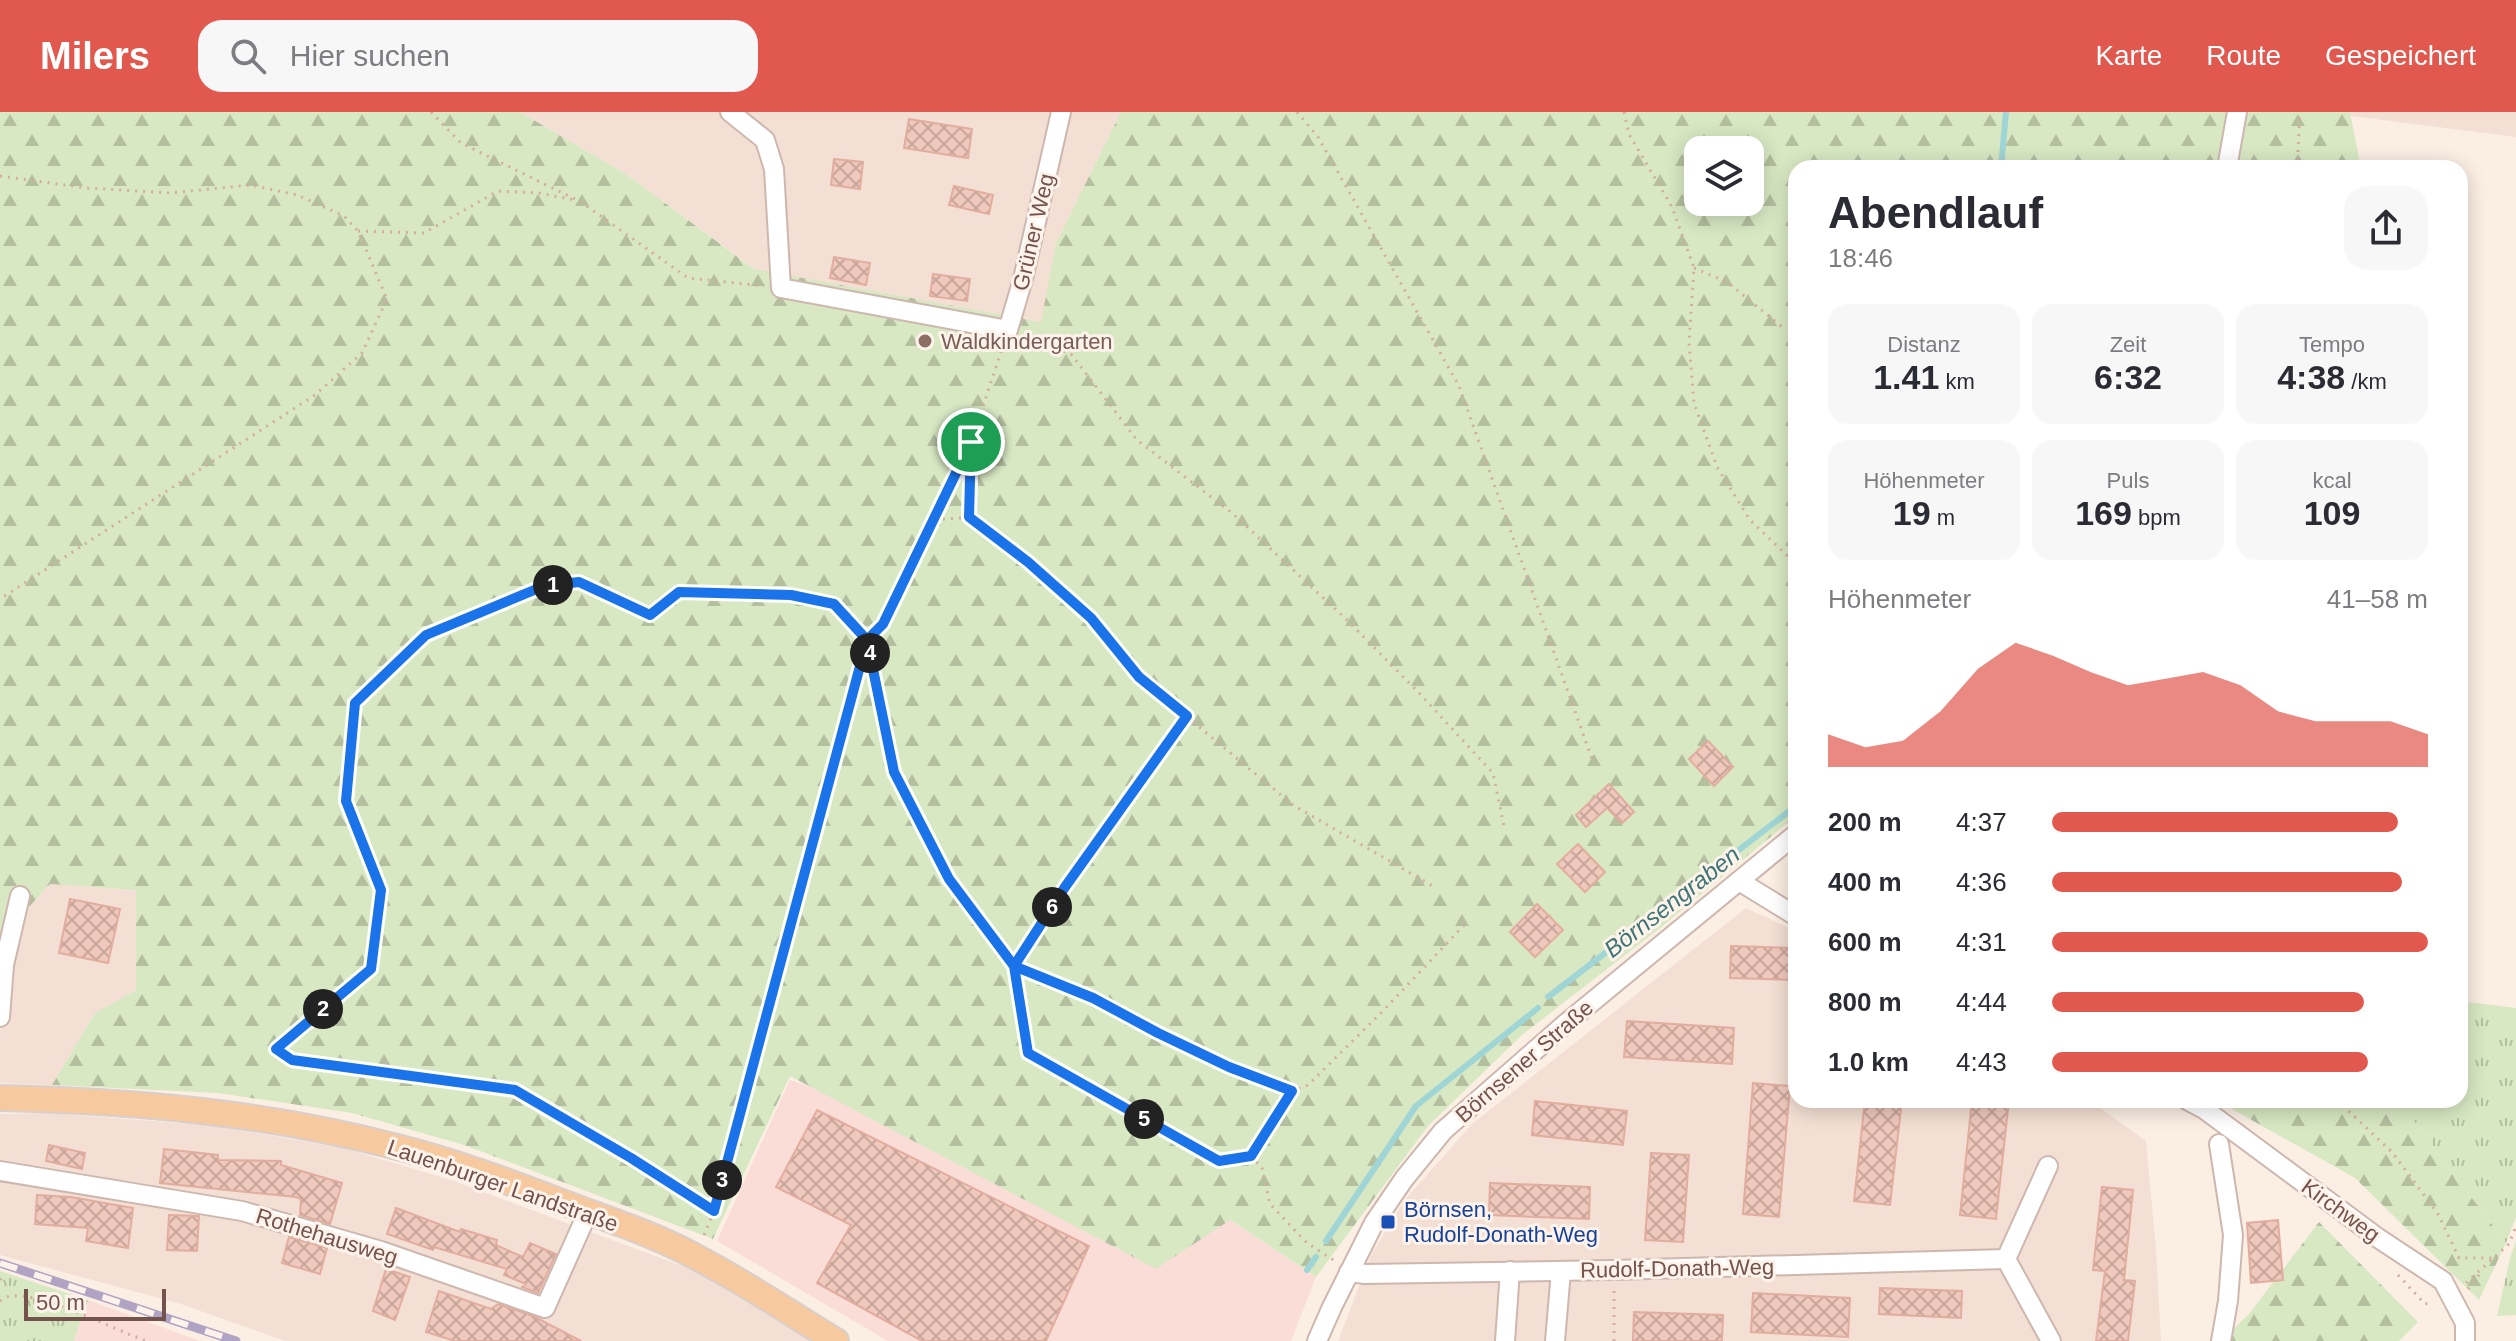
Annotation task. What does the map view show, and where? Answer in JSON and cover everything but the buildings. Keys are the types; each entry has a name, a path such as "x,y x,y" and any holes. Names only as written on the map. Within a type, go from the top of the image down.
{"main road":[{"name":"Lauenburger Landstraße","path":"0,1098 151,1104 296,1125 403,1148 521,1187 695,1256 836,1341"}],"street":[{"path":"730,112 765,140 774,169 781,288 1008,330"},
{"name":"Grüner Weg","path":"1008,330 1023,279 1061,112"},
{"path":"2228,160 2237,112"},
{"name":"Börnsener Straße","path":"1317,1341 1381,1212 1443,1131 1788,841"},
{"path":"1739,881 1788,911"},
{"path":"0,1017 4,965 20,896"},
{"name":"Kirchweg","path":"2202,1108 2378,1238 2443,1281 2465,1323 2465,1341"},
{"path":"2219,1144 2233,1235 2228,1301 2221,1341"},
{"path":"2048,1166 2006,1259 2051,1341"},
{"name":"Rothehausweg","path":"0,1171 242,1211 381,1251 545,1308 588,1212"},
{"name":"Rudolf-Donath-Weg","path":"1349,1272 1614,1270 2006,1259"},
{"path":"1505,1341 1510,1271"},
{"path":"1555,1341 1561,1271"}],"path":[{"path":"431,112 461,143 581,202 688,278 781,288"},
{"path":"1297,112 1318,137 1459,386 1592,759"},
{"path":"1624,112 1629,134 1672,207 1694,268 1689,343 1694,403 1717,467 1750,520 1788,556"},
{"path":"2297,160 2300,112"},
{"path":"0,176 87,188 170,193 250,185 297,195 344,216 358,231 387,299 362,353 315,395 0,599"},
{"path":"358,231 424,233 498,191 539,193 581,202"},
{"path":"1694,268 1727,282 1786,330"},
{"path":"695,1256 714,1211 867,640 883,624 971,442 1008,330 1071,354 1137,440 1232,513 1345,618 1493,773 1505,831"},
{"path":"969,517 971,442"},
{"path":"935,520 969,517 1028,562 1091,618 1139,677 1293,805 1436,888"},
{"path":"714,1211 515,1090 292,1060 276,1049 371,969 381,890 346,801 355,703 426,635 544,586 579,582 650,615 679,592 791,595 834,604 867,640 894,772 949,879 1014,966 1028,1053 1219,1161 1251,1156 1292,1091 1308,1085 1468,921"},
{"path":"1014,966 1065,887 1187,716"},
{"path":"1014,966 1093,998 1229,1067 1292,1091"},
{"path":"2345,1108 2392,1152 2438,1214 2459,1258 2493,1258"},
{"path":"1251,1156 1262,1168 1270,1204 1307,1243 1331,1257"},
{"path":"2453,1301 2509,1244 2516,1226"},
{"path":"2453,1301 2493,1258"},
{"path":"1614,1270 1614,1341"},
{"path":"0,1301 10,1296 34,1298 147,1341"}],"shaded area":[{"path":"520,112 1121,112 1056,243 1042,322 781,288 626,174"},
{"path":"2350,112 2516,112 2516,137 2351,116"},
{"path":"50,884 136,890 136,990 95,1013 52,1085 0,1083 0,939"},
{"path":"1746,908 1788,927 1788,1108 2100,1108 2146,1141 2161,1341 1338,1341 1371,1255 1404,1201 1472,1124"},
{"path":"790,1080 1230,1220 1316,1277 1291,1341 888,1341 717,1241"},
{"path":"50,1113 216,1126 343,1148 451,1180 693,1270 811,1341 285,1341 181,1304 0,1255 0,1114"},
{"path":"88,1300 200,1341 74,1341"}],"green space":[{"path":"0,112 520,112 626,174 754,269 1041,322 1056,243 1121,112 2350,112 2359,160 1788,160 1788,823 1660,928 1522,1035 1428,1126 1316,1277 1230,1220 1156,1269 790,1076 713,1239 464,1145 352,1113 218,1093 52,1085 95,1013 136,990 136,890 50,884 0,939"},
{"path":"2468,1002 2516,1008 2516,1217 2506,1243 2404,1108 2468,1108"},
{"path":"2230,1108 2404,1108 2506,1243 2479,1300 2355,1178"},
{"path":"2319,1222 2418,1322 2399,1341 2220,1341 2249,1314"},
{"path":"2516,1241 2516,1315 2497,1316 2510,1258"},
{"path":"0,1271 88,1300 74,1341 0,1341"}],"waterway":[{"name":"Börnsengraben","path":"2002,160 2006,112"},
{"name":"Börnsengraben","path":"1548,997 1788,812"},
{"name":"Börnsengraben","path":"1326,1241 1416,1106 1538,1008"},
{"name":"Börnsengraben","path":"1307,1270 1316,1257"}],"railway":[{"path":"0,1263 236,1341"}],"place":[{"name":"Waldkindergarten","path":"925,341"},
{"name":"Börnsen, Rudolf-Donath-Weg","path":"1388,1222"}],"route":[{"path":"971,442 883,624 867,640 834,604 791,595 679,592 650,615 579,582 544,586 426,635 355,703 346,801 381,890 371,969 276,1049 292,1060 515,1090 714,1211 867,640 894,772 949,879 1014,966 1028,1053 1219,1161 1251,1156 1292,1091 1229,1067 1093,998 1014,966 1065,887 1187,716 1139,677 1091,618 1028,562 969,517 971,442"}]}
